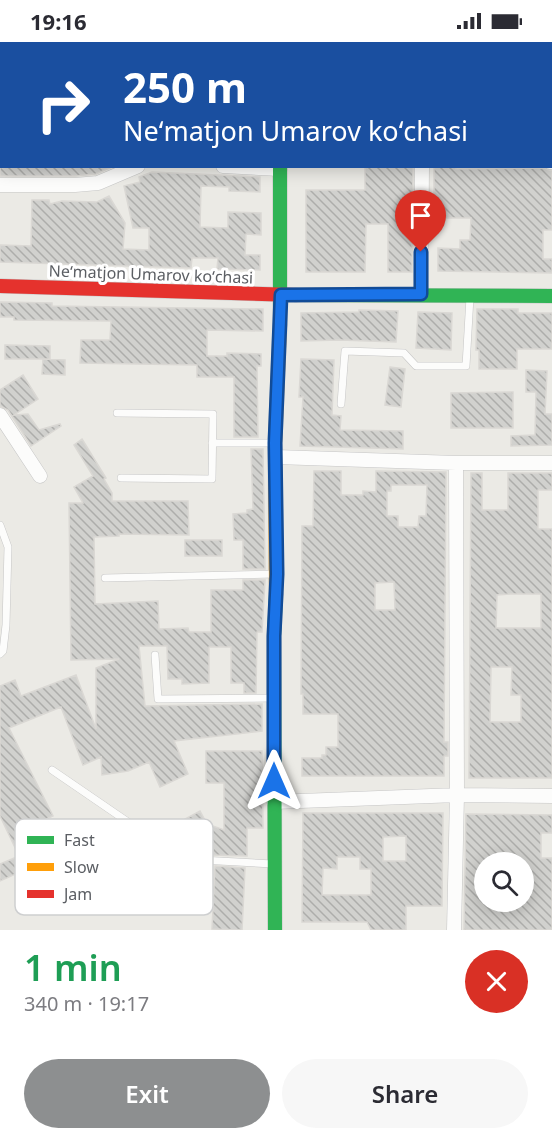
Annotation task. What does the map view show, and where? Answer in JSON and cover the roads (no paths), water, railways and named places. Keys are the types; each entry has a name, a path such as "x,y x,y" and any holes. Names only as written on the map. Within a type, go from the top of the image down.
{"main road":[{"path":"275,930 274,698 277,574 275,450 281,295 280,168"},
{"name":"Neʻmatjon Umarov koʻchasi","path":"0,286 281,295 552,296"}],"street":[{"path":"0,185 98,183 133,168"},
{"path":"421,294 422,168"},
{"path":"0,415 40,476"},
{"path":"275,450 456,463 552,463"},
{"path":"454,930 457,795 456,463"},
{"path":"274,802 457,795 552,796"}],"lane":[{"path":"341,404 345,351 404,353 416,366 466,366 470,295"},
{"path":"117,413 213,414 212,479 121,478"},
{"path":"212,443 275,450"},
{"path":"0,525 9,547 6,625 3,651 0,654"},
{"path":"105,578 277,574"},
{"path":"155,655 158,699 274,698"},
{"path":"52,770 124,819"},
{"path":"213,861 275,864"}]}
